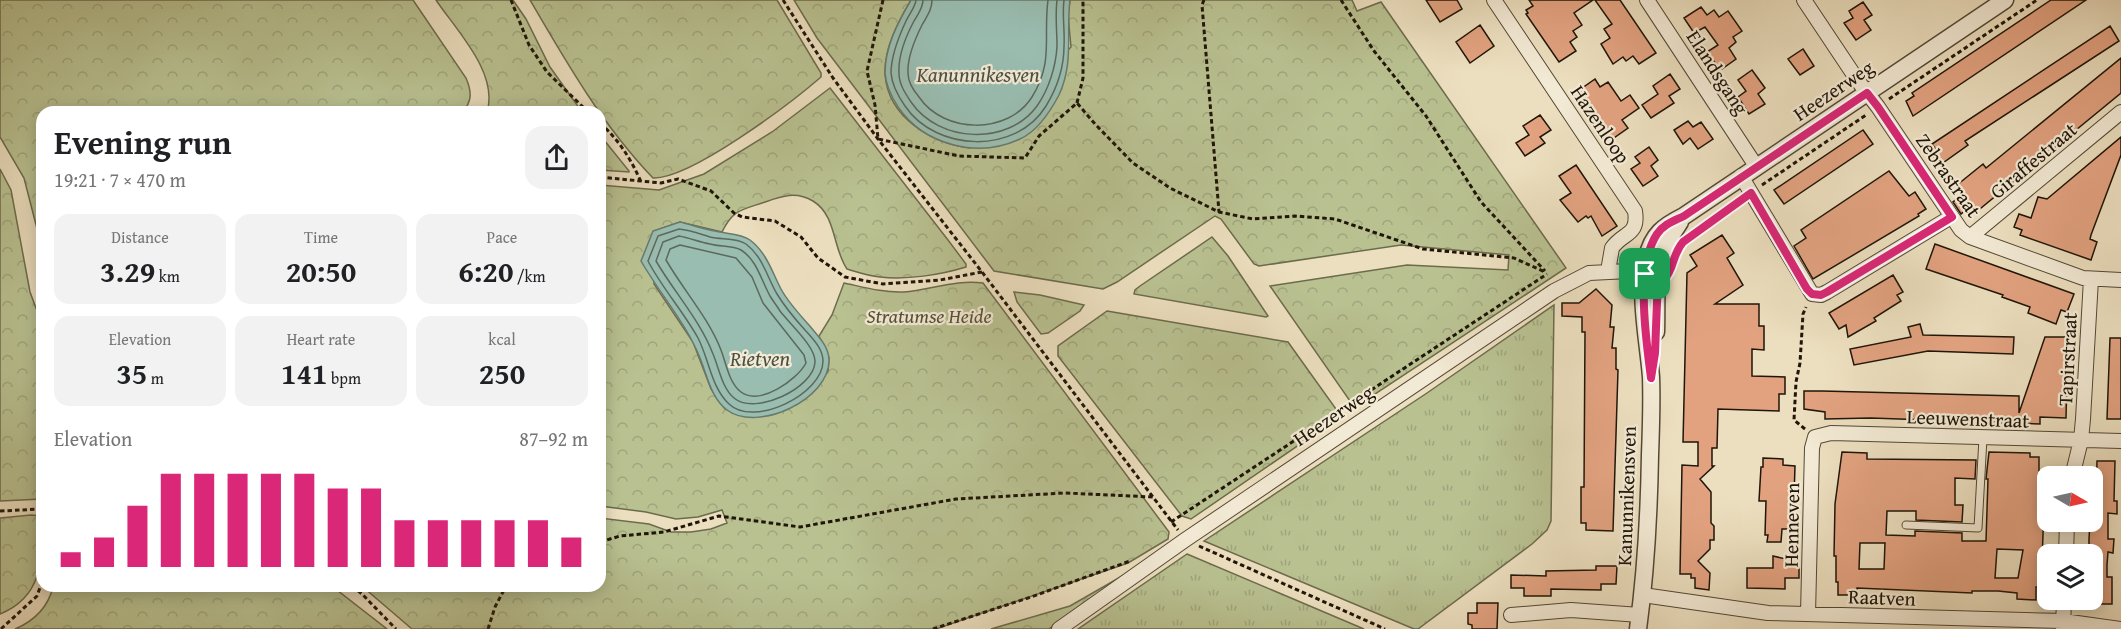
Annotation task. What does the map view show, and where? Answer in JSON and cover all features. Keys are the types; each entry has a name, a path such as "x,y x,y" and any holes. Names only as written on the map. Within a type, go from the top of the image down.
{"street":[{"name":"Hazenloop","path":"1495,0 1635,211 1637,222 1634,229 1612,248 1608,271"},
{"name":"Elandsgang","path":"1647,0 1756,166"},
{"name":"Zebrastraat","path":"1804,0 1961,230 1970,237 2091,279 2121,280"},
{"name":"Heezerweg","path":"1059,629 1185,540 1554,291 1589,273 1629,271 1652,276 1668,239 1684,216 2006,0"},
{"name":"Giraffestraat","path":"1970,237 2121,112"},
{"path":"1741,176 1812,294 1821,295 1827,292 1952,217"},
{"name":"Kanunnikensven","path":"1511,615 1570,610 1639,622 1650,505 1651,378 1655,353 1652,276"},
{"name":"Tapirstraat","path":"2075,466 2081,440 2091,279"},
{"name":"Leeuwenstraat","path":"1815,437 1831,433 2121,441"},
{"name":"Henneven","path":"1808,614 1812,448 1815,437"},
{"name":"Raatven","path":"1643,595 1768,613 2121,629"},
{"path":"2063,625 2064,610"}],"lane":[{"path":"1906,525 1978,528 1983,438"}],"path":[{"path":"511,0 529,45 547,72 582,106"},
{"path":"783,0 833,78 878,140 1185,540 1385,629"},
{"path":"878,140 875,105 867,71 883,0"},
{"path":"878,140 959,156 1025,158 1039,136 1077,103 1083,78 1083,0"},
{"path":"1204,0 1202,5 1219,212"},
{"path":"1077,103 1133,164 1170,188 1219,212 1252,219 1296,216 1335,219 1423,249 1514,258 1545,272 1481,202 1426,116 1374,51 1341,0"},
{"name":"Heezerweg","path":"1690,236 2037,0"},
{"path":"606,129 629,157 641,182"},
{"path":"606,178 661,183 678,179 711,191 734,213 742,217 775,221 801,237 818,258 845,276 883,284 940,280 981,272"},
{"path":"1172,522 1547,274"},
{"path":"1812,294 1803,314 1794,420 1815,437"},
{"path":"606,540 620,536 664,532 719,516 800,527 956,499 1065,493 1153,497"},
{"path":"0,511 36,509"},
{"path":"933,629 1130,561"},
{"path":"1,629 37,596 38,592"},
{"path":"360,592 396,629"},
{"path":"488,629 503,592"}],"green space":[{"path":"0,0 413,0 466,78 470,92 467,106 36,106 36,225 24,178 0,137"},
{"path":"436,0 513,0 526,19 550,67 578,106 488,106 487,82 474,53"},
{"path":"530,0 777,0 821,73 821,77 740,138 691,166 670,175 653,178 606,120 606,106 596,106"},
{"path":"794,0 911,0 889,45 885,64 888,90 894,103 914,126 941,141 970,148 1071,47 1068,15 1070,0 1352,0 1357,11 1381,2 1566,268 1357,406 1352,404 1270,286 1407,265 1508,270 1509,255 1401,245 1259,266 1254,264 1221,219 1215,216 1103,289 994,271 817,38"},
{"name":"Stratumse Heide","path":"830,88 948,240 966,267 901,278 863,274 847,269 830,223 821,207 807,198 795,195 777,198 739,211 730,219 722,232 680,222 654,231 654,284 693,342 711,389 725,409 796,405 815,390 828,371 829,358 819,336 832,315 844,283 904,292 963,282 983,283 1169,532 1168,539 1128,563 936,629 412,629 369,592 606,592 606,519 649,524 671,532 711,529 727,523 722,510 698,517 676,519 606,507 606,186 659,190 704,174 772,132"},
{"path":"606,142 629,171 606,170"},
{"path":"0,169 11,190 30,292 36,308 36,499 0,501"},
{"path":"1212,237 1228,256 1268,316 1134,294 1140,286"},
{"path":"1014,292 1084,305 1080,311 1048,333 1041,334 1017,302"},
{"path":"1554,305 1551,521 1547,530 1532,544 1418,629 1204,541 1427,393"},
{"path":"1107,311 1288,342 1341,416 1191,519 1182,516 1058,356 1058,346"},
{"path":"36,515 36,578 26,597 0,614 0,518"},
{"path":"1185,540 1049,629 991,629 1070,606"},
{"path":"1187,554 1364,629 1078,629"},
{"path":"52,592 339,592 387,629 15,629 28,622 39,612"}],"water":[{"name":"Kanunnikesven","path":"911,0 1070,0 1068,60 1064,83 1052,108 1038,126 1026,136 1004,145 970,148 937,139 922,131 909,120 891,95 885,73 890,44"},
{"name":"Rietven","path":"680,222 742,236 750,240 761,251 784,294 827,350 829,360 826,374 818,388 805,399 773,415 756,417 740,416 727,410 717,399 688,333 641,261 653,231"}],"building":[{"path":"1426,0 1457,0 1462,9 1440,22"},
{"path":"1529,0 1593,0 1574,13 1582,25 1573,31 1577,37 1570,42 1576,51 1559,62 1526,14 1528,13 1526,10 1533,6"},
{"path":"1595,0 1620,0 1656,53 1639,64 1633,56 1626,61 1623,57 1613,64 1601,44 1610,38 1604,29 1612,24"},
{"path":"2051,0 2086,0 1913,116 1906,101 1914,96 1912,93"},
{"path":"1863,2 1872,15 1864,20 1871,30 1856,40 1844,23 1853,18 1849,11"},
{"path":"1701,7 1707,15 1714,10 1719,17 1728,11 1742,31 1733,37 1736,42 1729,48 1736,59 1722,69 1707,52 1718,45 1705,27 1694,33 1684,18"},
{"path":"1480,25 1494,46 1470,63 1456,42"},
{"path":"2110,26 2119,41 1965,141 1968,145 1940,165 1933,156 1938,152 1932,144"},
{"path":"1803,49 1814,66 1800,75 1788,59"},
{"path":"2121,58 2121,93 1975,213 1970,206 1961,214 1953,202 1964,193 1957,185 1983,164 1986,168"},
{"path":"1752,70 1765,88 1758,94 1765,104 1749,114 1738,97 1746,91 1738,80"},
{"path":"1670,74 1680,89 1669,96 1674,103 1651,118 1642,105 1658,94 1653,86"},
{"path":"1595,79 1600,87 1608,82 1621,101 1630,95 1639,108 1622,120 1628,128 1611,140 1578,91"},
{"path":"1540,115 1551,130 1540,137 1545,143 1525,156 1516,143 1529,135 1523,126"},
{"path":"1688,121 1693,127 1701,122 1713,139 1698,149 1690,138 1683,144 1674,130"},
{"path":"1863,130 1873,144 1784,204 1774,190"},
{"path":"2121,137 2121,155 2090,239 2097,242 2091,260 2020,235 2022,230 2014,227 2019,214 2031,218 2038,197 2047,199"},
{"path":"1649,147 1658,160 1651,166 1658,176 1643,186 1631,169 1640,163 1635,157"},
{"path":"1576,165 1617,226 1602,236 1591,216 1588,218 1586,216 1578,222 1560,200 1571,193 1559,176"},
{"path":"1889,171 1909,196 1915,192 1926,209 1918,214 1919,216 1813,279 1794,246 1806,238 1801,230"},
{"path":"1722,235 1734,253 1727,258 1743,285 1715,304 1759,304 1759,326 1764,326 1764,350 1752,349 1752,376 1785,377 1785,394 1779,394 1779,411 1718,409 1717,448 1712,448 1712,466 1714,466 1700,479 1711,492 1711,523 1714,526 1714,540 1710,540 1710,549 1698,561 1710,573 1709,590 1695,588 1695,578 1691,578 1691,574 1680,574 1682,465 1698,466 1698,442 1683,442 1687,273 1697,266 1690,255"},
{"path":"1935,244 2074,294 2067,312 2061,310 2056,324 2028,313 2030,307 2002,297 2003,295 1926,269"},
{"path":"1893,275 1903,292 1897,295 1901,301 1874,318 1876,321 1848,337 1846,325 1839,329 1829,313"},
{"path":"1596,289 1612,305 1610,327 1614,327 1612,348 1616,348 1616,369 1618,370 1613,531 1586,530 1586,523 1581,523 1581,487 1584,487 1585,332 1582,332 1582,317 1562,316 1562,303 1579,303"},
{"path":"1920,324 1923,335 2014,337 2013,354 1928,351 1854,365 1850,349 1911,337 1908,327"},
{"path":"2045,337 2068,337 2066,418 2040,417 2040,424 1871,418 1825,419 1825,412 1804,409 1804,391 1822,391 2019,396 2019,413"},
{"path":"2110,338 2121,338 2121,419 2107,419"},
{"path":"1842,452 1867,453 1867,459 1976,460 1975,479 1955,478 1955,505 1963,505 1962,522 1916,520 1916,511 1887,511 1886,535 1915,536 1915,531 1962,533 1962,541 1986,541 1988,479 1986,479 1989,452 2030,453 2030,457 2039,457 2037,532 2043,532 2043,544 2037,544 2036,600 2017,599 2017,593 1998,591 1972,591 1972,593 1857,588 1857,595 1838,595 1836,556 1834,556 1835,504","holes":["1860,543 1885,543 1884,569 1859,569","1997,549 2023,550 2018,578 1995,578"]},
{"path":"1763,458 1783,459 1783,465 1795,466 1793,529 1782,529 1781,542 1767,542 1768,535 1765,535 1766,501 1759,501"},
{"path":"2097,461 2115,461 2114,501 2117,501 2117,514 2108,513 2108,539 2114,539 2113,553 2108,552 2107,565 2107,577 2112,577 2112,604 2103,604 2103,544 2089,544 2089,532 2103,532 2103,466 2097,466"},
{"path":"1773,556 1786,559 1785,563 1799,564 1799,578 1785,578 1785,589 1747,588 1747,568 1773,568"},
{"path":"1596,566 1617,566 1616,584 1601,584 1601,590 1551,589 1551,596 1524,596 1524,588 1511,588 1511,575 1546,576 1546,571 1596,570"},
{"path":"1477,603 1498,603 1497,629 1472,629 1472,625 1468,624 1468,613 1477,613"}],"route":[{"path":"1867,93 1916,161 1952,217 1827,292 1821,295 1812,294 1751,193 1683,242 1677,249 1670,273 1665,278 1658,277 1655,353 1651,378 1647,349 1645,274 1646,260 1652,244 1666,225 1684,216 1867,93"}]}
